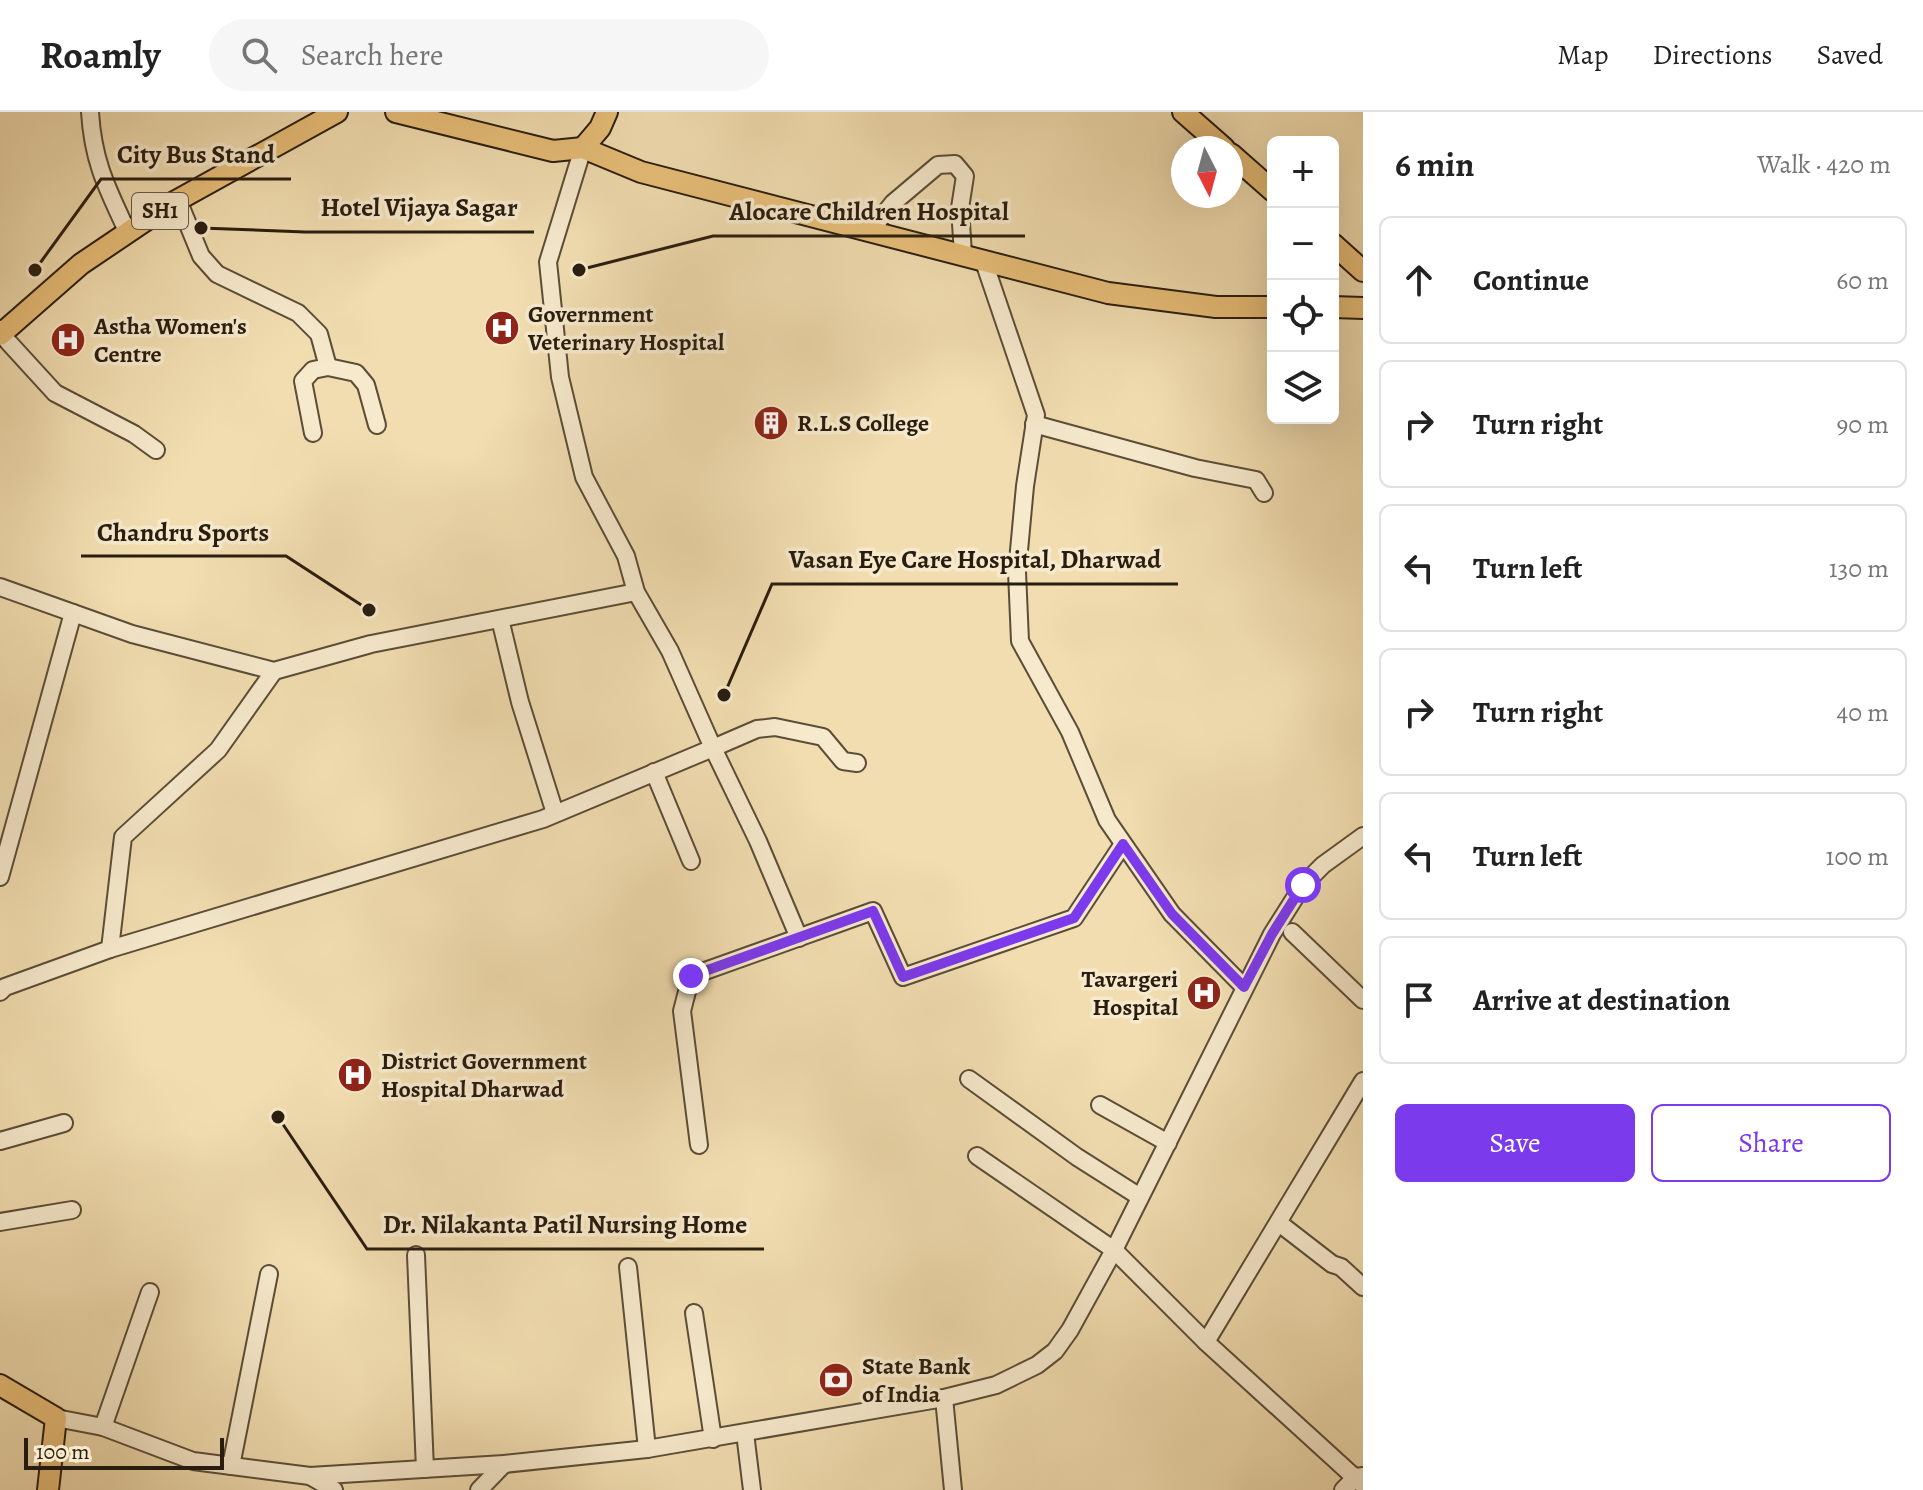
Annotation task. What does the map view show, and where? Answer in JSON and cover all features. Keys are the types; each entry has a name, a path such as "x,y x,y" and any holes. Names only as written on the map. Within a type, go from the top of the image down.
{"main road":[{"name":"SH1","path":"0,332 81,264 178,200 337,112"},
{"path":"396,112 553,151 583,148 641,172 1108,293 1216,307 1267,307"},
{"path":"583,148 600,128 607,112"},
{"path":"1192,115 1212,136"},
{"path":"1243,165 1267,186"},
{"path":"1339,249 1363,271"},
{"path":"1339,307 1363,308"},
{"path":"0,1385 56,1418 48,1490"}],"street":[{"path":"90,112 92,145 102,177 128,233"},
{"path":"583,148 548,262 560,377 584,477 626,556 636,592 670,651 799,938"},
{"path":"871,230 893,203 938,165 955,164 965,176 960,208 973,256 1036,415 1017,572 1020,641 1070,732 1107,820 1172,914 1244,987"},
{"path":"178,200 201,256 217,274 298,313 319,334 328,367"},
{"path":"0,332 55,393 134,434 156,450"},
{"path":"313,433 303,381 313,370 328,367 356,373 366,385 377,425"},
{"path":"1034,424 1195,468 1256,480 1264,493"},
{"path":"0,587 132,634 274,671 371,644 636,592"},
{"path":"0,877 6,830 73,613"},
{"path":"500,619 520,702 555,813"},
{"path":"110,949 123,837 218,750 274,671"},
{"path":"0,992 5,987 110,949 555,813 757,729 775,727 823,737 843,761 857,763"},
{"path":"654,772 691,861"},
{"path":"56,1418 103,1427 193,1461 310,1476 504,1464 647,1449 944,1398 996,1385 1037,1365 1055,1351 1070,1330 1114,1250 1272,934 1303,885 1323,865 1363,836"},
{"path":"699,1145 682,1011 691,976 873,911 903,977 1074,918 1123,844"},
{"path":"1292,932 1363,1000"},
{"path":"969,1079 1077,1157 1140,1197"},
{"path":"1206,1342 1361,1089"},
{"path":"1100,1105 1168,1143"},
{"path":"0,1141 64,1123"},
{"path":"977,1156 1114,1250 1206,1342 1361,1476 1343,1490"},
{"path":"0,1222 72,1210"},
{"path":"1279,1223 1332,1264 1341,1267 1363,1287"},
{"path":"416,1255 425,1469"},
{"path":"628,1267 647,1449"},
{"path":"231,1466 269,1274"},
{"path":"103,1427 150,1292"},
{"path":"694,1313 713,1439"},
{"path":"944,1398 953,1490"},
{"path":"745,1433 752,1490"},
{"path":"479,1490 504,1464"},
{"path":"310,1476 334,1490"}],"place":[{"name":"Hotel Vijaya Sagar","path":"201,228"},
{"name":"City Bus Stand","path":"35,270"},
{"name":"Alocare Children Hospital","path":"579,270"},
{"name":"Government Veterinary Hospital","path":"502,328"},
{"name":"Astha Women's Centre","path":"68,340"},
{"name":"R.L.S College","path":"771,423"},
{"name":"Chandru Sports","path":"369,610"},
{"name":"Vasan Eye Care Hospital, Dharwad","path":"724,695"},
{"name":"Tavargeri Hospital","path":"1204,993"},
{"name":"District Government Hospital Dharwad","path":"355,1075"},
{"name":"Dr. Nilakanta Patil Nursing Home","path":"278,1117"},
{"name":"State Bank of India","path":"836,1380"}],"route":[{"path":"691,976 873,911 903,977 1074,918 1123,844 1172,914 1244,987 1303,885"}]}
